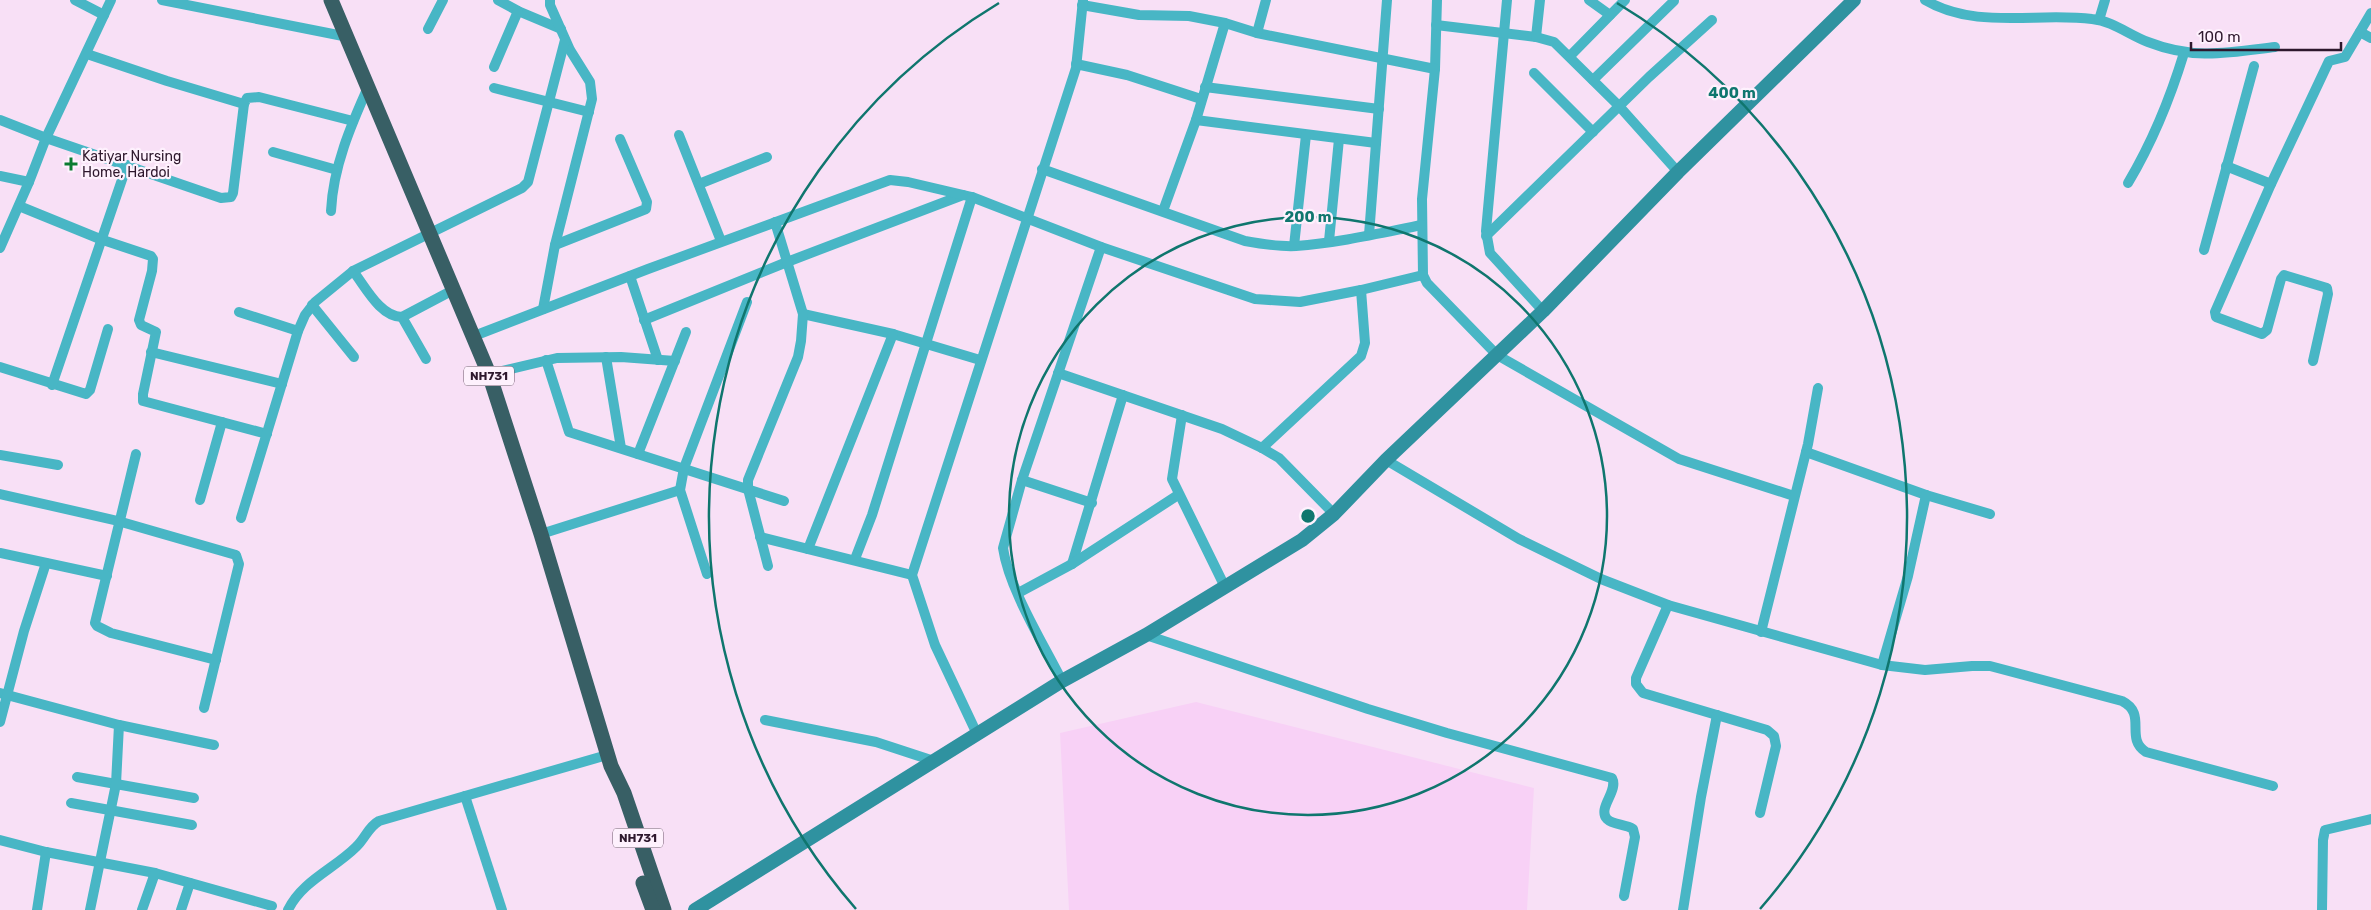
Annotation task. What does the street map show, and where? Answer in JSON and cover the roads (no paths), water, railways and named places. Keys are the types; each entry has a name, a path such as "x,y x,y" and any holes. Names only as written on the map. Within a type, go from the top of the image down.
{"highway":[{"name":"NH731","path":"332,0 455,289 489,374 609,760 624,794 664,910"},
{"name":"NH731","path":"609,760 614,794 653,910"}],"street":[{"path":"75,0 104,15"},
{"path":"0,248 46,138 111,0"},
{"path":"162,0 348,37"},
{"path":"428,29 443,0"},
{"path":"498,0 560,29"},
{"path":"543,310 555,245 592,99 590,82 565,40 550,0"},
{"path":"1257,33 1266,0"},
{"path":"1369,235 1384,59 1387,0"},
{"path":"1437,0 1435,69 1422,199 1423,275 1427,283 1497,355 1679,459 1794,496"},
{"path":"1507,0 1486,236 1490,253 1543,311"},
{"path":"1536,37 1540,0"},
{"path":"1589,0 1610,15"},
{"path":"1570,56 1625,0"},
{"path":"695,910 1062,681 1146,635 1302,540 1334,514 1386,460 1543,311 1678,172 1854,0"},
{"path":"1925,0 1953,12 1976,17 2099,20 2146,42 2184,53 2223,54 2275,47"},
{"path":"2099,20 2105,0"},
{"path":"1593,80 1674,1"},
{"path":"977,734 935,645 912,575 1076,64 1082,2 1118,12 1189,16 1225,23 1257,33 1316,43 1435,69"},
{"path":"494,67 518,11"},
{"path":"2313,361 2328,294 2327,288 2284,275 2281,279 2267,330 2262,334 2216,317 2215,314 2271,184 2329,61 2345,58 2371,13"},
{"path":"1486,236 1618,106 1712,20"},
{"path":"1163,211 1196,120 1225,23"},
{"path":"1436,25 1536,37 1554,42 1618,106 1678,172"},
{"path":"2360,32 2371,38"},
{"path":"242,518 298,331 312,305 353,271 522,188 528,182 565,40"},
{"path":"2128,183 2160,124 2171,98 2184,53"},
{"path":"87,54 244,104"},
{"path":"1076,64 1127,75 1201,99"},
{"path":"2204,250 2254,66"},
{"path":"1534,73 1593,132"},
{"path":"331,212 337,170 353,121 369,85"},
{"path":"494,88 589,112"},
{"path":"1205,88 1379,109"},
{"path":"0,120 46,138 211,195 231,196 234,193 244,104 247,98 252,96 353,121"},
{"path":"1196,120 1376,143"},
{"path":"1294,246 1306,134"},
{"path":"679,135 721,242"},
{"path":"555,245 646,209 647,202 620,139"},
{"path":"1329,242 1339,139"},
{"path":"273,152 337,170"},
{"path":"699,184 766,157"},
{"path":"52,385 100,239 127,165"},
{"path":"2226,166 2271,184"},
{"path":"1042,169 1246,241 1294,246 1329,242 1422,225"},
{"path":"0,176 29,182"},
{"path":"474,336 890,180 908,182 967,196 1101,247 1255,299 1300,302 1423,275"},
{"path":"644,320 787,262 967,196"},
{"path":"855,559 872,515 926,344 967,196"},
{"path":"19,206 100,239 151,256 153,259 152,271 139,320 141,325 156,332 143,402 267,434"},
{"path":"768,566 748,488 748,480 798,357 803,314 775,222"},
{"path":"1062,681 1018,593 1004,558 1003,548 1022,480 1101,247"},
{"path":"353,271 385,312 402,317 455,289"},
{"path":"630,276 658,360"},
{"path":"1262,448 1361,356 1365,343 1361,290"},
{"path":"707,574 680,490 684,468 747,302"},
{"path":"312,305 354,357"},
{"path":"239,312 298,331"},
{"path":"803,314 893,334 980,360"},
{"path":"402,317 426,359"},
{"path":"0,367 82,394 88,393 108,329"},
{"path":"638,454 686,332"},
{"path":"808,549 893,334"},
{"path":"151,352 282,384"},
{"path":"606,357 621,448"},
{"path":"489,374 546,360 606,357 675,361"},
{"path":"546,360 569,432 784,501"},
{"path":"1058,373 1182,415 1262,448 1279,458 1334,514"},
{"path":"1761,632 1806,452 1818,388"},
{"path":"1072,564 1092,503 1123,395"},
{"path":"1182,415 1171,473 1178,495 1225,587"},
{"path":"200,500 222,422"},
{"path":"1806,452 1926,495 1990,514"},
{"path":"136,454 95,619 97,626 130,638 216,660"},
{"path":"0,455 58,465"},
{"path":"1386,460 1518,539 1601,579 1668,605 1882,665 1925,670 1990,666 2122,701 2130,705 2135,711 2136,741 2139,747 2146,752 2273,786"},
{"path":"1022,480 1092,503"},
{"path":"540,534 680,490"},
{"path":"0,494 118,521 230,552 238,558 239,564 204,708"},
{"path":"1018,593 1072,564 1178,495"},
{"path":"1882,665 1908,576 1926,495"},
{"path":"760,537 855,559 912,575"},
{"path":"0,553 107,576"},
{"path":"0,722 3,693 46,563"},
{"path":"1668,605 1636,678 1636,684 1643,693 1767,730 1774,736 1776,746 1760,813"},
{"path":"1146,635 1403,720 1612,778 1614,786 1604,812 1605,817 1610,822 1633,829 1635,837 1624,896"},
{"path":"3,693 119,725 214,745"},
{"path":"1683,910 1700,797 1717,715"},
{"path":"765,720 876,742 934,761"},
{"path":"90,910 98,862 116,784 119,725"},
{"path":"288,910 300,890 356,848 373,825 465,796 609,760"},
{"path":"77,777 194,798"},
{"path":"465,796 502,910"},
{"path":"71,803 192,825"},
{"path":"2322,910 2323,840 2325,830 2371,819"},
{"path":"0,840 46,852 155,872 272,906"},
{"path":"37,910 46,852"},
{"path":"142,910 155,872"},
{"path":"181,910 190,883"}],"place":[{"name":"Katiyar Nursing Home, Hardoi","path":"71,164"}]}
